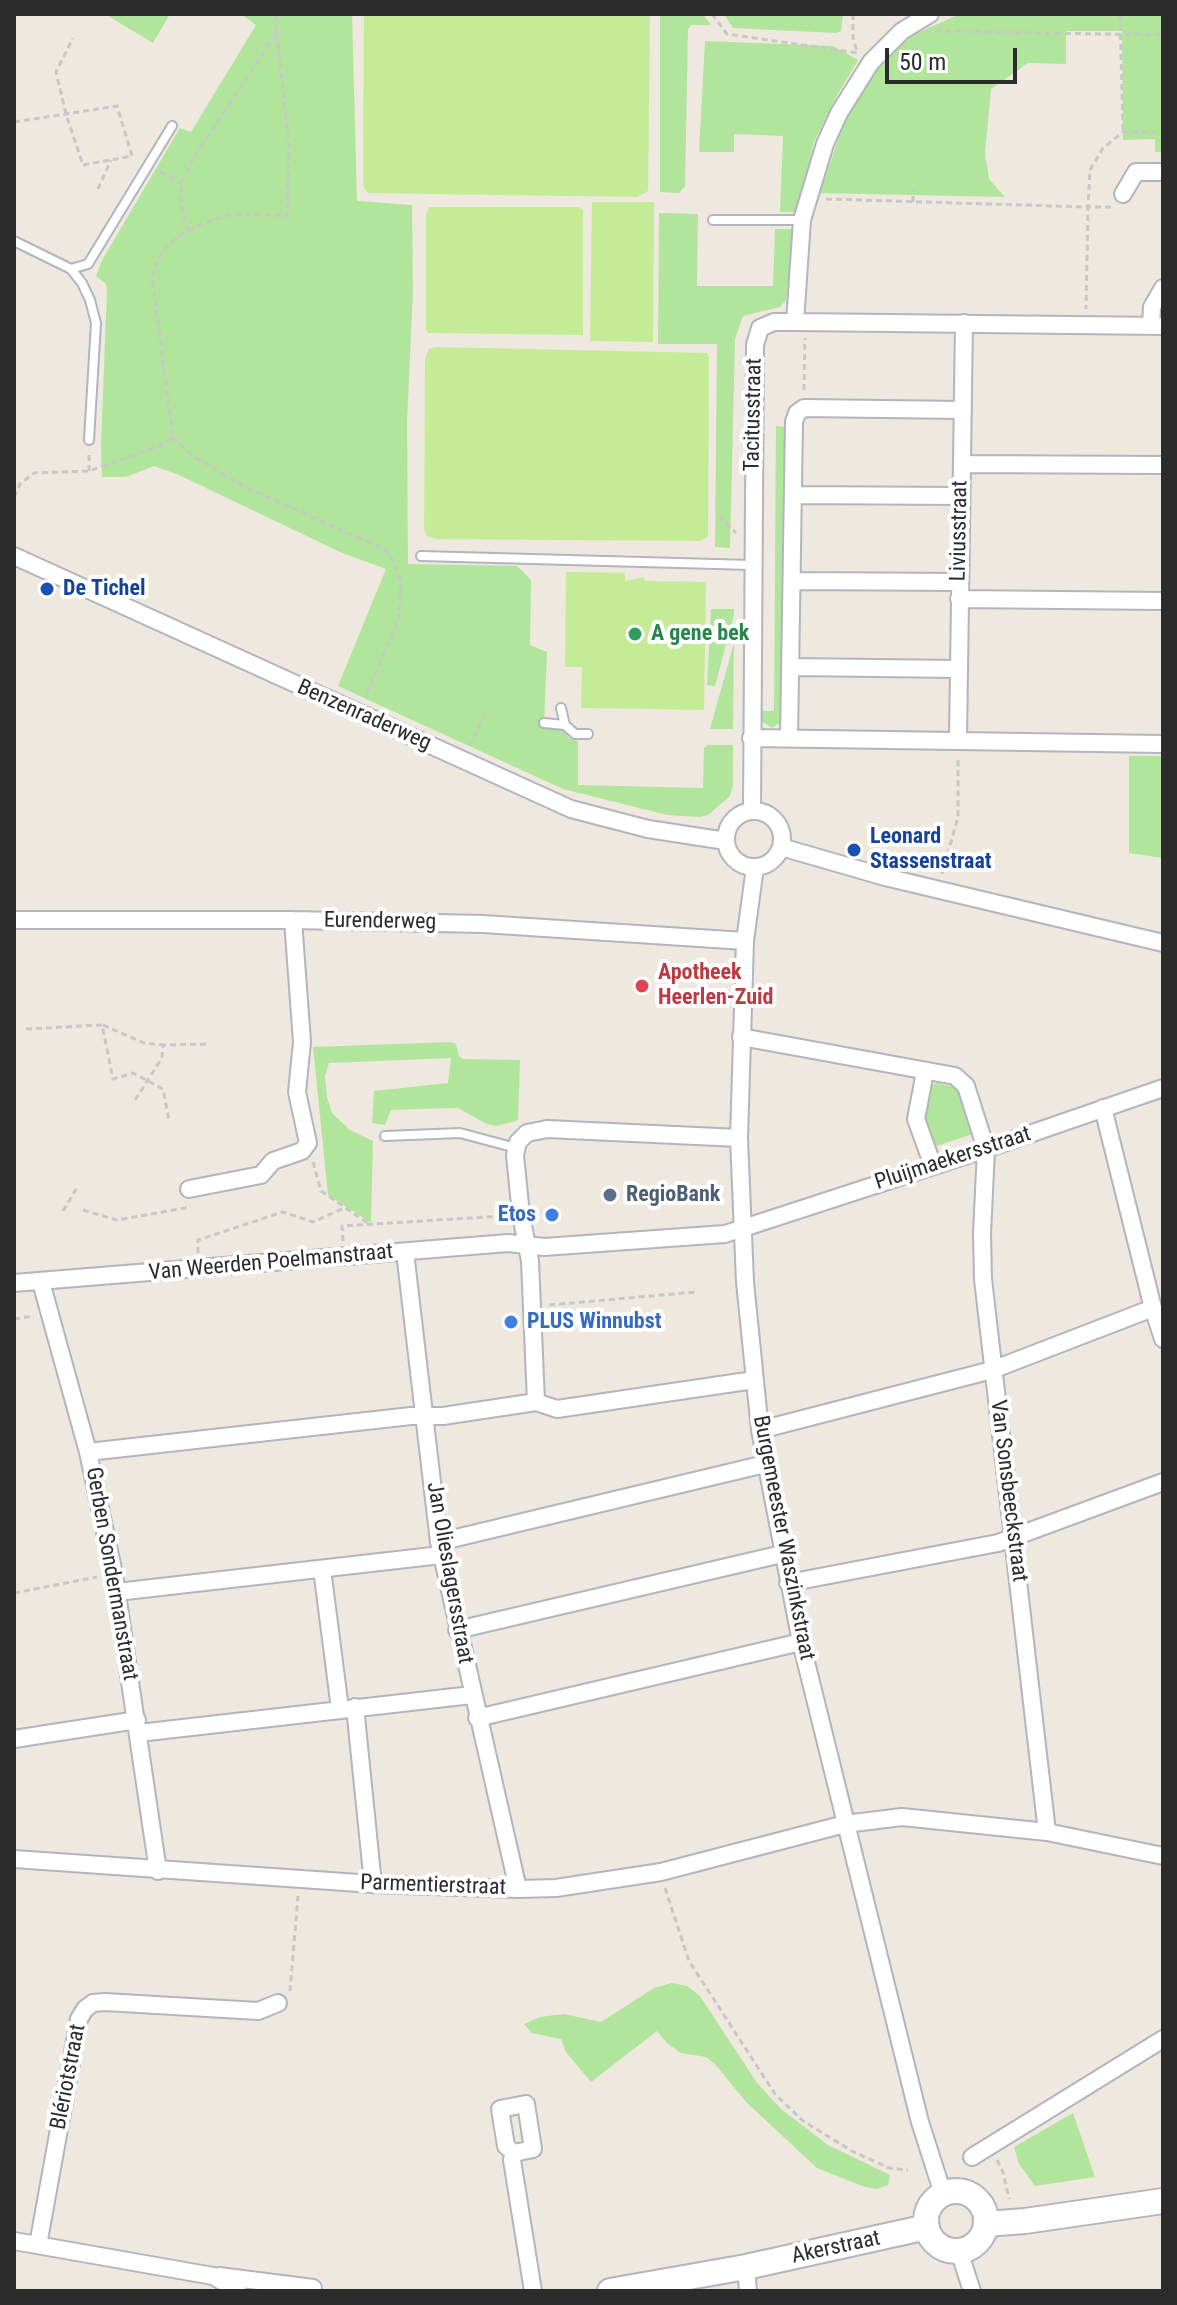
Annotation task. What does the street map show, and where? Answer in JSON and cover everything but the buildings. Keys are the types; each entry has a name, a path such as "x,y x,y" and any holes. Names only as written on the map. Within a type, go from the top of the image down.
{"street":[{"path":"800,322 802,220 807,198 839,113 871,62 902,31 930,14"},
{"path":"1123,194 1136,172 1163,172"},
{"path":"1157,326 1152,307 1163,288"},
{"name":"Liviusstraat","path":"958,739 964,323"},
{"name":"Tacitusstraat","path":"752,811 756,335 765,324 1157,326"},
{"path":"789,738 793,495 799,415 963,410"},
{"path":"962,464 1163,465"},
{"path":"793,495 961,496"},
{"name":"Benzenraderweg","path":"14,556 571,809 648,829 726,841"},
{"path":"792,581 959,582"},
{"path":"959,599 1163,601"},
{"path":"791,667 958,669"},
{"path":"751,738 1163,744"},
{"path":"752,811 767,814 777,824 782,838 781,847 771,861 748,867 735,860 726,841 728,828 735,818 752,811"},
{"path":"781,847 938,889 1163,943"},
{"name":"Burgemeester Waszinkstraat","path":"755,867 745,941 739,1138 742,1227 760,1430 801,1642 920,2122 943,2194"},
{"name":"Eurenderweg","path":"14,920 483,924 745,941"},
{"path":"189,1189 261,1175 273,1161 302,1151 308,1143 297,1092 302,1042 293,920"},
{"path":"741,1037 955,1076 963,1081 986,1149"},
{"path":"925,1072 916,1119 933,1166"},
{"name":"Pluijmaekersstraat","path":"742,1227 986,1149 1163,1088"},
{"path":"1103,1108 1163,1339"},
{"path":"536,1402 528,1245 521,1215 518,1142 527,1133 547,1129 739,1138"},
{"name":"Van Sonsbeeckstraat","path":"986,1149 982,1234 992,1370 1047,1832"},
{"name":"Van Weerden Poelmanstraat","path":"14,1283 508,1243 544,1247 693,1238 725,1234 742,1227"},
{"name":"Jan Olieslagersstraat","path":"405,1252 440,1549 518,1889"},
{"name":"Gerben Sondermanstraat","path":"41,1282 88,1452 114,1574 158,1871"},
{"path":"760,1430 992,1370 1153,1308"},
{"path":"88,1452 443,1416 536,1402 557,1409 754,1380"},
{"path":"117,1592 322,1569 440,1549 765,1464"},
{"path":"788,1583 1014,1539 1163,1482"},
{"path":"457,1630 782,1554"},
{"path":"322,1569 347,1708 373,1884"},
{"path":"477,1718 801,1642"},
{"path":"14,1739 472,1695"},
{"name":"Parmentierstraat","path":"14,1859 299,1880 518,1889 579,1886 661,1872 845,1824 902,1817 1047,1832 1163,1856"},
{"name":"Blériotstraat","path":"38,2245 79,2019 85,2009 93,2003 105,2002 258,2011 278,2003"},
{"path":"972,2157 1163,2039"},
{"path":"514,2153 512,2160 533,2291"},
{"path":"956,2191 973,2196 982,2206 986,2224 976,2243 959,2251 939,2246 927,2227 926,2216 931,2204 943,2194 956,2191"},
{"path":"986,2224 1163,2201"},
{"name":"Akerstraat","path":"610,2291 747,2279 927,2227"},
{"path":"14,2241 213,2276 313,2288"},
{"path":"959,2251 972,2291"},
{"path":"213,2276 238,2291"}],"lane":[{"path":"71,269 88,264 172,126"},
{"path":"713,220 802,220"},
{"path":"14,241 71,269 82,283 96,323 89,440"},
{"path":"421,556 752,565"},
{"path":"561,708 565,725 575,734 588,734"},
{"path":"544,723 565,725"},
{"path":"385,1136 460,1133 517,1148"}],"path":[{"path":"275,14 289,146 287,216 230,215 204,223 168,244 158,259 152,277 173,437 193,456 245,487 384,549 392,559 401,581 399,619 358,713"},
{"path":"712,14 727,34 857,52 853,37 853,14"},
{"path":"1120,14 1123,132"},
{"path":"902,31 1163,35"},
{"path":"188,231 181,204 181,183 195,155 277,32"},
{"path":"14,122 66,114 117,106 132,156 83,165 66,114 56,72 73,38"},
{"path":"1086,325 1090,170 1103,148 1123,132 1155,132"},
{"path":"98,189 112,160"},
{"path":"913,190 913,202"},
{"path":"807,198 1121,207 1123,194"},
{"path":"799,415 800,322"},
{"path":"14,497 20,484 34,473 89,471 157,447 173,437"},
{"path":"89,440 89,471"},
{"path":"464,761 484,714"},
{"path":"938,889 958,817 958,739"},
{"path":"26,1029 102,1025 144,1043 208,1044"},
{"path":"102,1025 113,1079 133,1073 163,1089 169,1120"},
{"path":"135,1100 162,1058 163,1045"},
{"path":"308,1143 321,1191 371,1225"},
{"path":"63,1211 78,1186"},
{"path":"83,1210 117,1220 192,1208 189,1189"},
{"path":"199,1268 198,1240 283,1212 313,1222 344,1208"},
{"path":"344,1257 342,1226 521,1215"},
{"path":"531,1306 696,1292"},
{"path":"14,1593 114,1574"},
{"path":"661,1872 689,1961 775,2094 803,2121 852,2151 889,2168 908,2170"},
{"path":"291,1991 299,1880"},
{"path":"991,2147 1003,2172 1009,2199"}],"green space":[{"path":"105,14 170,14 153,43"},
{"path":"241,14 352,14 357,201 412,205 413,289 407,422 408,564 517,566 531,580 530,645 547,652 544,725 560,726 570,739 578,741 578,785 703,788 704,748 708,745 733,745 730,796 708,815 667,815 563,789 338,686 386,569 340,552 154,466 126,477 102,477 107,290 106,284 96,276 102,260 180,128 191,132 256,25"},
{"path":"364,14 650,14 648,191 637,197 368,193 363,186"},
{"path":"660,14 703,14 711,25 691,25 688,29 685,186 679,193 660,192"},
{"path":"724,14 843,14 841,31 836,33 733,28"},
{"path":"960,14 1163,14 1163,152 1155,152 1155,139 1123,140 1122,31 1066,31 1066,64 1028,63 991,89 985,153 989,179 1005,197 820,193 841,131 862,86 885,57 915,34"},
{"path":"705,41 833,46 858,60 814,142 797,212 780,212 783,136 734,134 734,152 699,152"},
{"path":"592,202 654,202 653,342 590,341"},
{"path":"429,207 578,207 583,210 583,335 428,333 426,214"},
{"path":"659,213 698,214 697,286 773,286 775,229 794,229 786,300 780,307 743,316 735,339 730,548 715,547 717,344 658,344"},
{"path":"429,349 707,353 708,537 699,541 435,539 427,536 424,530 425,359"},
{"path":"776,426 788,427 782,722 772,728 761,721 761,711 774,711"},
{"name":"A gene bek","path":"566,572 625,573 625,581 644,577 645,581 706,582 704,710 581,708 582,667 565,667"},
{"path":"711,609 734,609 715,686 707,685"},
{"path":"734,643 733,729 710,729"},
{"path":"1129,756 1163,756 1163,858 1129,853"},
{"path":"456,1044 463,1059 520,1060 518,1120 497,1126 487,1124 458,1108 391,1110 385,1125 372,1123 374,1091 448,1083 451,1058 329,1063 325,1076 332,1113 350,1130 373,1141 371,1223 328,1195 313,1047"},
{"path":"937,1083 958,1088 973,1134 933,1147 924,1120 930,1086"},
{"path":"672,1983 687,1986 700,1996 757,2083 781,2109 828,2145 890,2175 888,2185 877,2189 865,2187 817,2168 746,2102 715,2064 706,2057 681,2053 657,2031 591,2082 566,2052 561,2039 532,2033 524,2024 540,2017 564,2014 601,2022 654,1988"},
{"path":"1073,2113 1095,2177 1035,2186 1019,2164 1014,2147"}],"place":[{"name":"De Tichel","path":"47,589"},
{"name":"A gene bek","path":"635,634"},
{"name":"Leonard Stassenstraat","path":"854,850"},
{"name":"Apotheek Heerlen-Zuid","path":"642,986"},
{"name":"RegioBank","path":"610,1195"},
{"name":"Etos","path":"552,1215"},
{"name":"PLUS Winnubst","path":"511,1322"}]}
